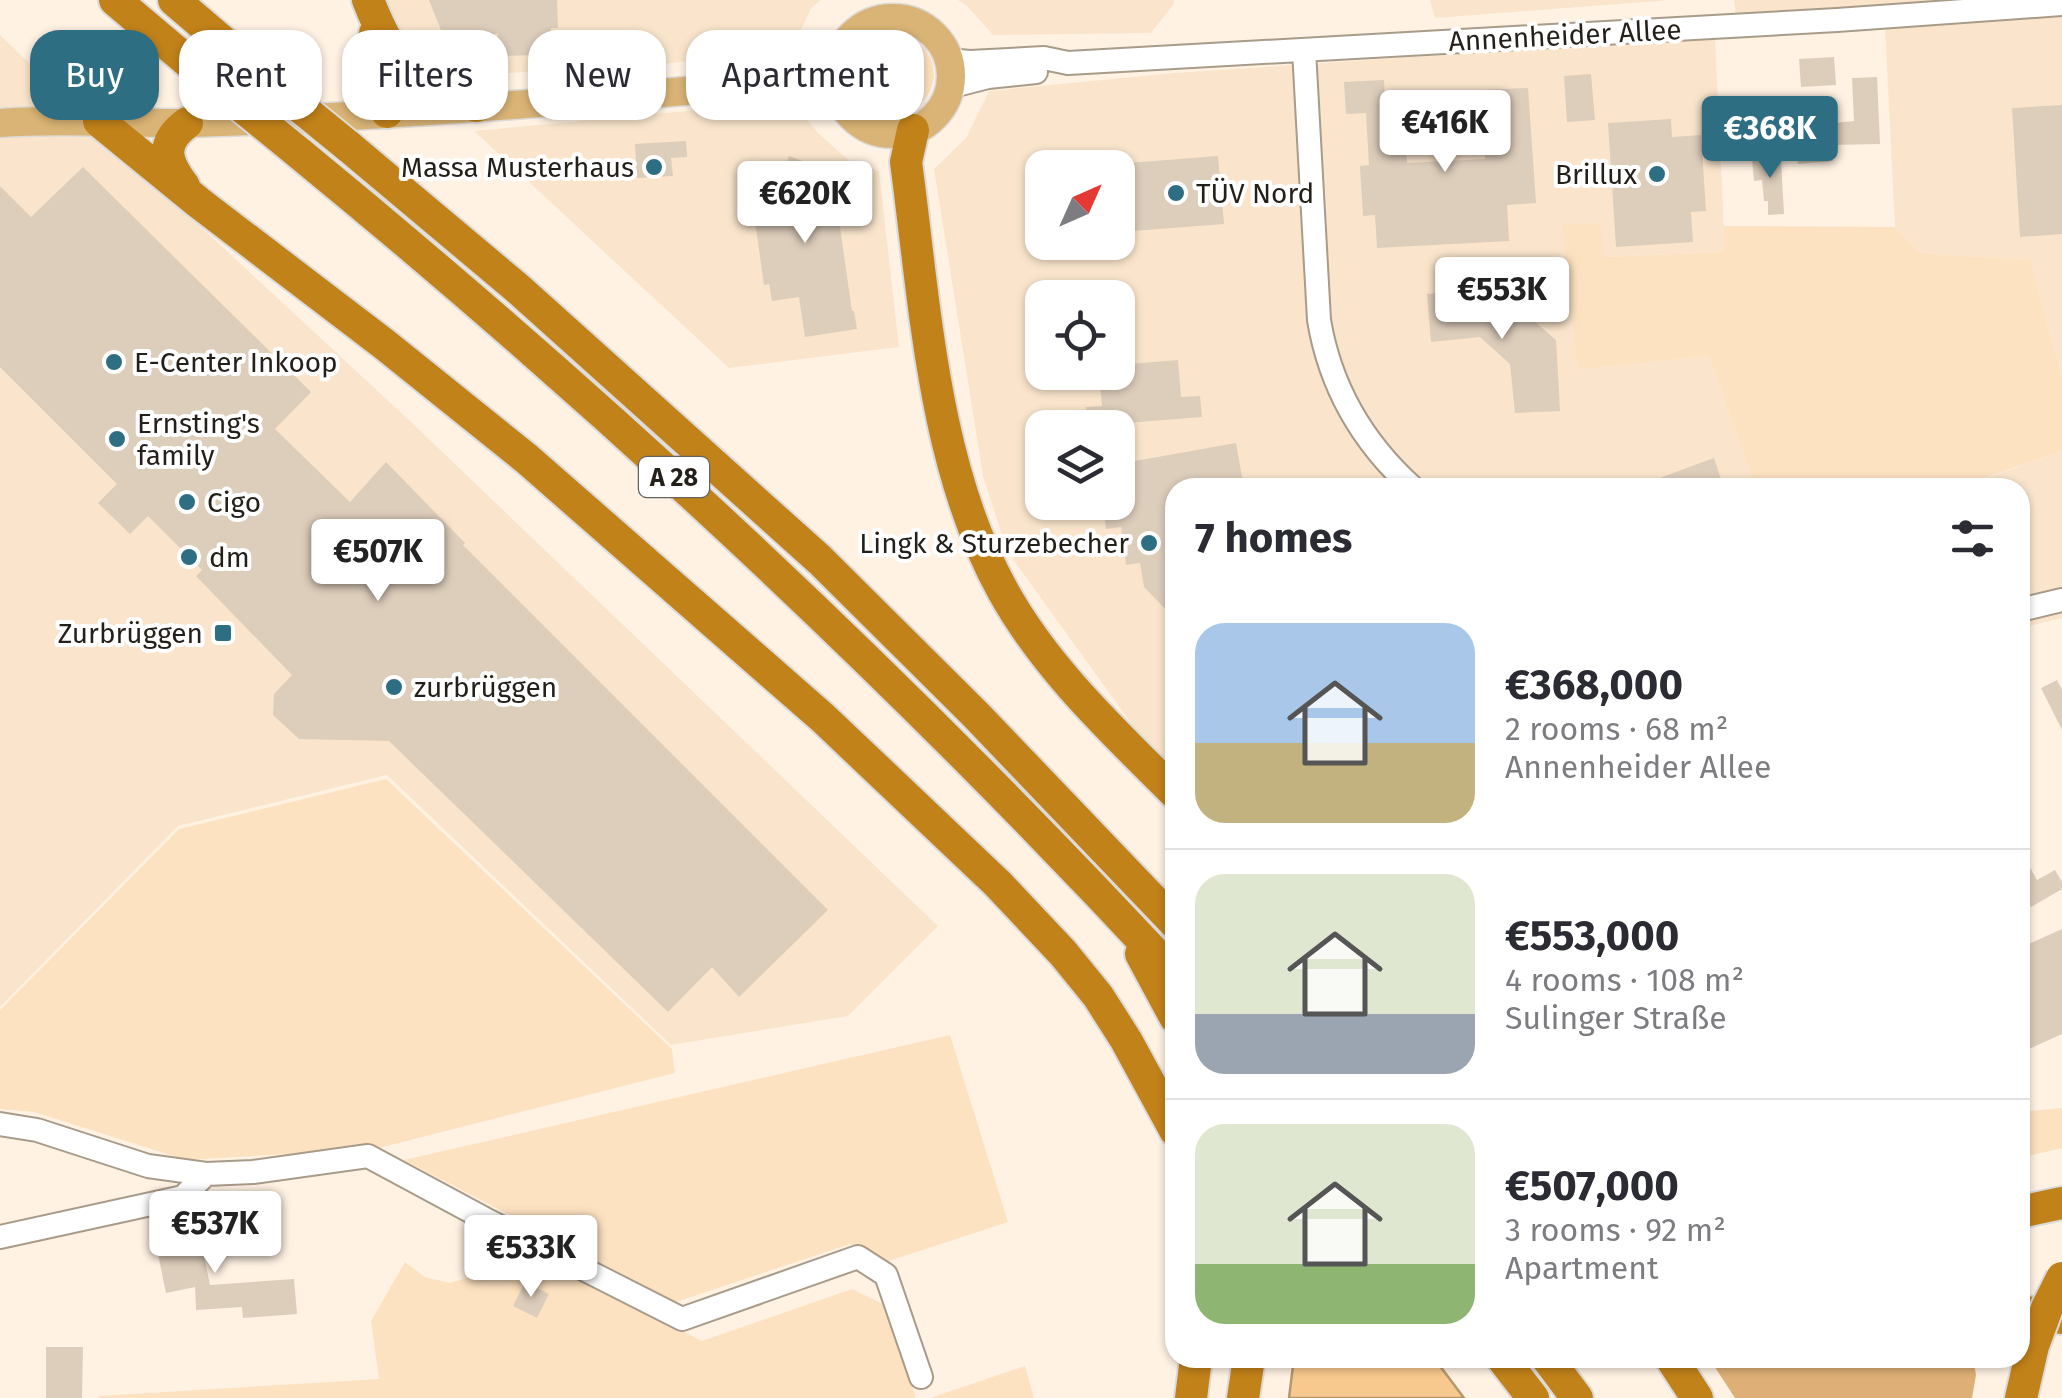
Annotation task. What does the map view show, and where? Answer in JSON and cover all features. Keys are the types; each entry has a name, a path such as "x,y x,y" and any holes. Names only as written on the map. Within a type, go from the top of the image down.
{"highway":[{"name":"A 28","path":"115,0 419,251 813,605 1165,963"},
{"name":"A 28","path":"174,0 206,30"},
{"path":"371,6 382,30"},
{"name":"A 28","path":"309,120 348,146 516,287 820,560 976,715 1165,913"},
{"path":"99,121 527,459 822,718 998,884 1063,954 1126,1040 1165,1111"},
{"path":"187,123 170,140 167,152 172,167 198,202"},
{"path":"913,130 906,162 937,393 971,523 1003,592 1036,642 1077,693 1165,783"},
{"path":"1119,915 1165,999"},
{"path":"2030,1210 2062,1203"},
{"path":"2030,1360 2062,1278"},
{"path":"2030,1313 2062,1318"},
{"path":"1191,1398 1195,1368"},
{"path":"1234,1368 1239,1398"},
{"path":"1239,1398 1246,1368"},
{"path":"1510,1368 1533,1398"},
{"path":"1554,1368 1577,1398"},
{"path":"1677,1368 1696,1398"},
{"path":"2022,1398 2028,1368"}],"main road":[{"path":"855,120 883,133 913,130 930,120 942,106 949,74 944,48 916,23 874,11 856,30"},
{"path":"508,104 686,91"},
{"path":"0,122 201,120"}],"street":[{"name":"Annenheider Allee","path":"949,74 970,62 1044,58 1068,63 2062,4"},
{"path":"1304,50 1323,342 1348,409 1377,452 1403,478"},
{"path":"2030,608 2062,600"},
{"path":"0,1124 37,1130 148,1166 206,1174 253,1172 368,1156 682,1319 858,1258 886,1275 921,1377"},
{"path":"5,1236 183,1196 206,1174"}],"shaded area":[{"path":"385,0 821,0 812,7 801,30 686,30 686,61 666,64 666,30 528,30 528,72 508,73 508,30 399,30"},
{"path":"958,0 1174,0 1151,33 993,35"},
{"path":"1430,0 1670,0 1435,18"},
{"path":"1734,0 2062,0 2062,378 2031,260 1920,253 1895,227 1885,29 1738,36"},
{"path":"0,35 30,64 30,120 89,120 938,926 848,1016 671,1045 387,775 178,826 0,1007"},
{"path":"1715,37 1725,252 1603,257 1601,224 1563,225 1577,368 1709,356 1752,478 1165,478 1165,760 1141,737 1007,551 983,476 934,169 966,138 989,91 1174,73"},
{"path":"924,48 934,74 924,100"},
{"path":"686,111 686,120 807,120 853,164 879,171 899,347 729,368 474,131 592,120 666,120 666,113"},
{"path":"1601,223 1604,257 1724,252 1724,226 1895,227 1920,253 2031,260 2062,378 2062,451 1984,478 1752,478 1709,356 1577,369 1562,224"},
{"path":"2062,451 2062,618 2030,626 2030,478 1986,478"},
{"path":"386,779 672,1049 675,1073 375,1149 186,1160 34,1112 0,1109 0,1010 179,829"},
{"path":"950,1035 1008,1222 886,1262 850,1244 676,1302 404,1160"},
{"path":"2062,1108 2062,1148 2030,1156 2030,1111"},
{"path":"526,1251 702,1341 852,1289 887,1306 916,1398 99,1398 379,1379 371,1321 405,1262 425,1277 450,1283 520,1262"},
{"path":"1025,1366 1034,1398 930,1398"},
{"path":"1293,1368 1442,1368 1464,1398 1289,1398"},
{"path":"1716,1368 1975,1368 1976,1375 1972,1398 1735,1398"}],"building":[{"path":"429,0 557,0 558,28 528,30 528,55 508,56 508,30 441,30"},
{"path":"1834,57 1836,85 1801,87 1799,59"},
{"path":"1591,74 1595,120 1567,122 1564,76"},
{"path":"1877,77 1880,144 1831,145 1833,161 1798,164 1794,127 1854,121 1852,78"},
{"path":"1384,80 1386,125 1404,124 1407,163 1485,159 1480,90 1528,88 1536,203 1507,205 1509,241 1377,248 1375,215 1363,216 1360,166 1369,165 1366,113 1346,114 1344,82"},
{"path":"2062,105 2062,234 2020,237 2012,108"},
{"name":"Brillux","path":"1671,119 1672,137 1701,135 1706,211 1691,212 1693,242 1616,247 1608,123"},
{"name":"Massa Musterhaus","path":"686,141 687,157 671,158 673,176 637,178 635,144"},
{"path":"1751,149 1781,161 1784,214 1768,215 1762,180 1754,181"},
{"path":"789,156 832,172 857,329 805,337 799,297 772,301 769,284 764,285 752,200 758,199 756,183 781,178"},
{"name":"TÜV Nord","path":"1218,156 1224,224 1135,231 1135,162"},
{"path":"83,167 311,392 275,429 350,502 386,462 463,545 828,910 739,997 712,967 668,1012 389,741 299,739 273,715 274,694 292,675 196,576 202,570 148,516 130,534 98,503 117,484 0,367 0,186 31,217"},
{"path":"1497,289 1556,340 1560,411 1515,413 1510,364 1480,337 1431,342 1427,294"},
{"path":"1178,360 1181,397 1200,396 1202,417 1135,422 1135,410 1086,410 1102,406 1101,390 1135,390 1135,364"},
{"name":"Lingk & Sturzebecher","path":"1236,443 1242,478 1165,478 1165,609 1144,587 1140,563 1126,565 1121,527 1106,529 1105,520 1135,520 1135,461"},
{"path":"1714,458 1721,478 1660,478"},
{"path":"2057,680 2062,690 2062,730 2041,688"},
{"path":"2030,868 2037,880 2055,870 2062,889 2031,907"},
{"path":"2062,929 2062,1034 2030,1048 2030,943"},
{"path":"196,1217 210,1285 294,1279 297,1314 243,1318 242,1307 196,1310 195,1287 166,1293 152,1225"},
{"path":"525,1282 549,1294 537,1318 513,1306"},
{"path":"46,1347 83,1347 82,1398 46,1398"}],"place":[{"name":"Massa Musterhaus","path":"654,167"},
{"name":"Brillux","path":"1657,174"},
{"name":"TÜV Nord","path":"1176,193"},
{"name":"E-Center Inkoop","path":"114,362"},
{"name":"Ernsting's family","path":"117,439"},
{"name":"Cigo","path":"187,502"},
{"name":"Lingk & Sturzebecher","path":"1149,543"},
{"name":"dm","path":"189,557"},
{"name":"Zurbrüggen","path":"223,633"},
{"name":"zurbrüggen","path":"394,687"}]}
